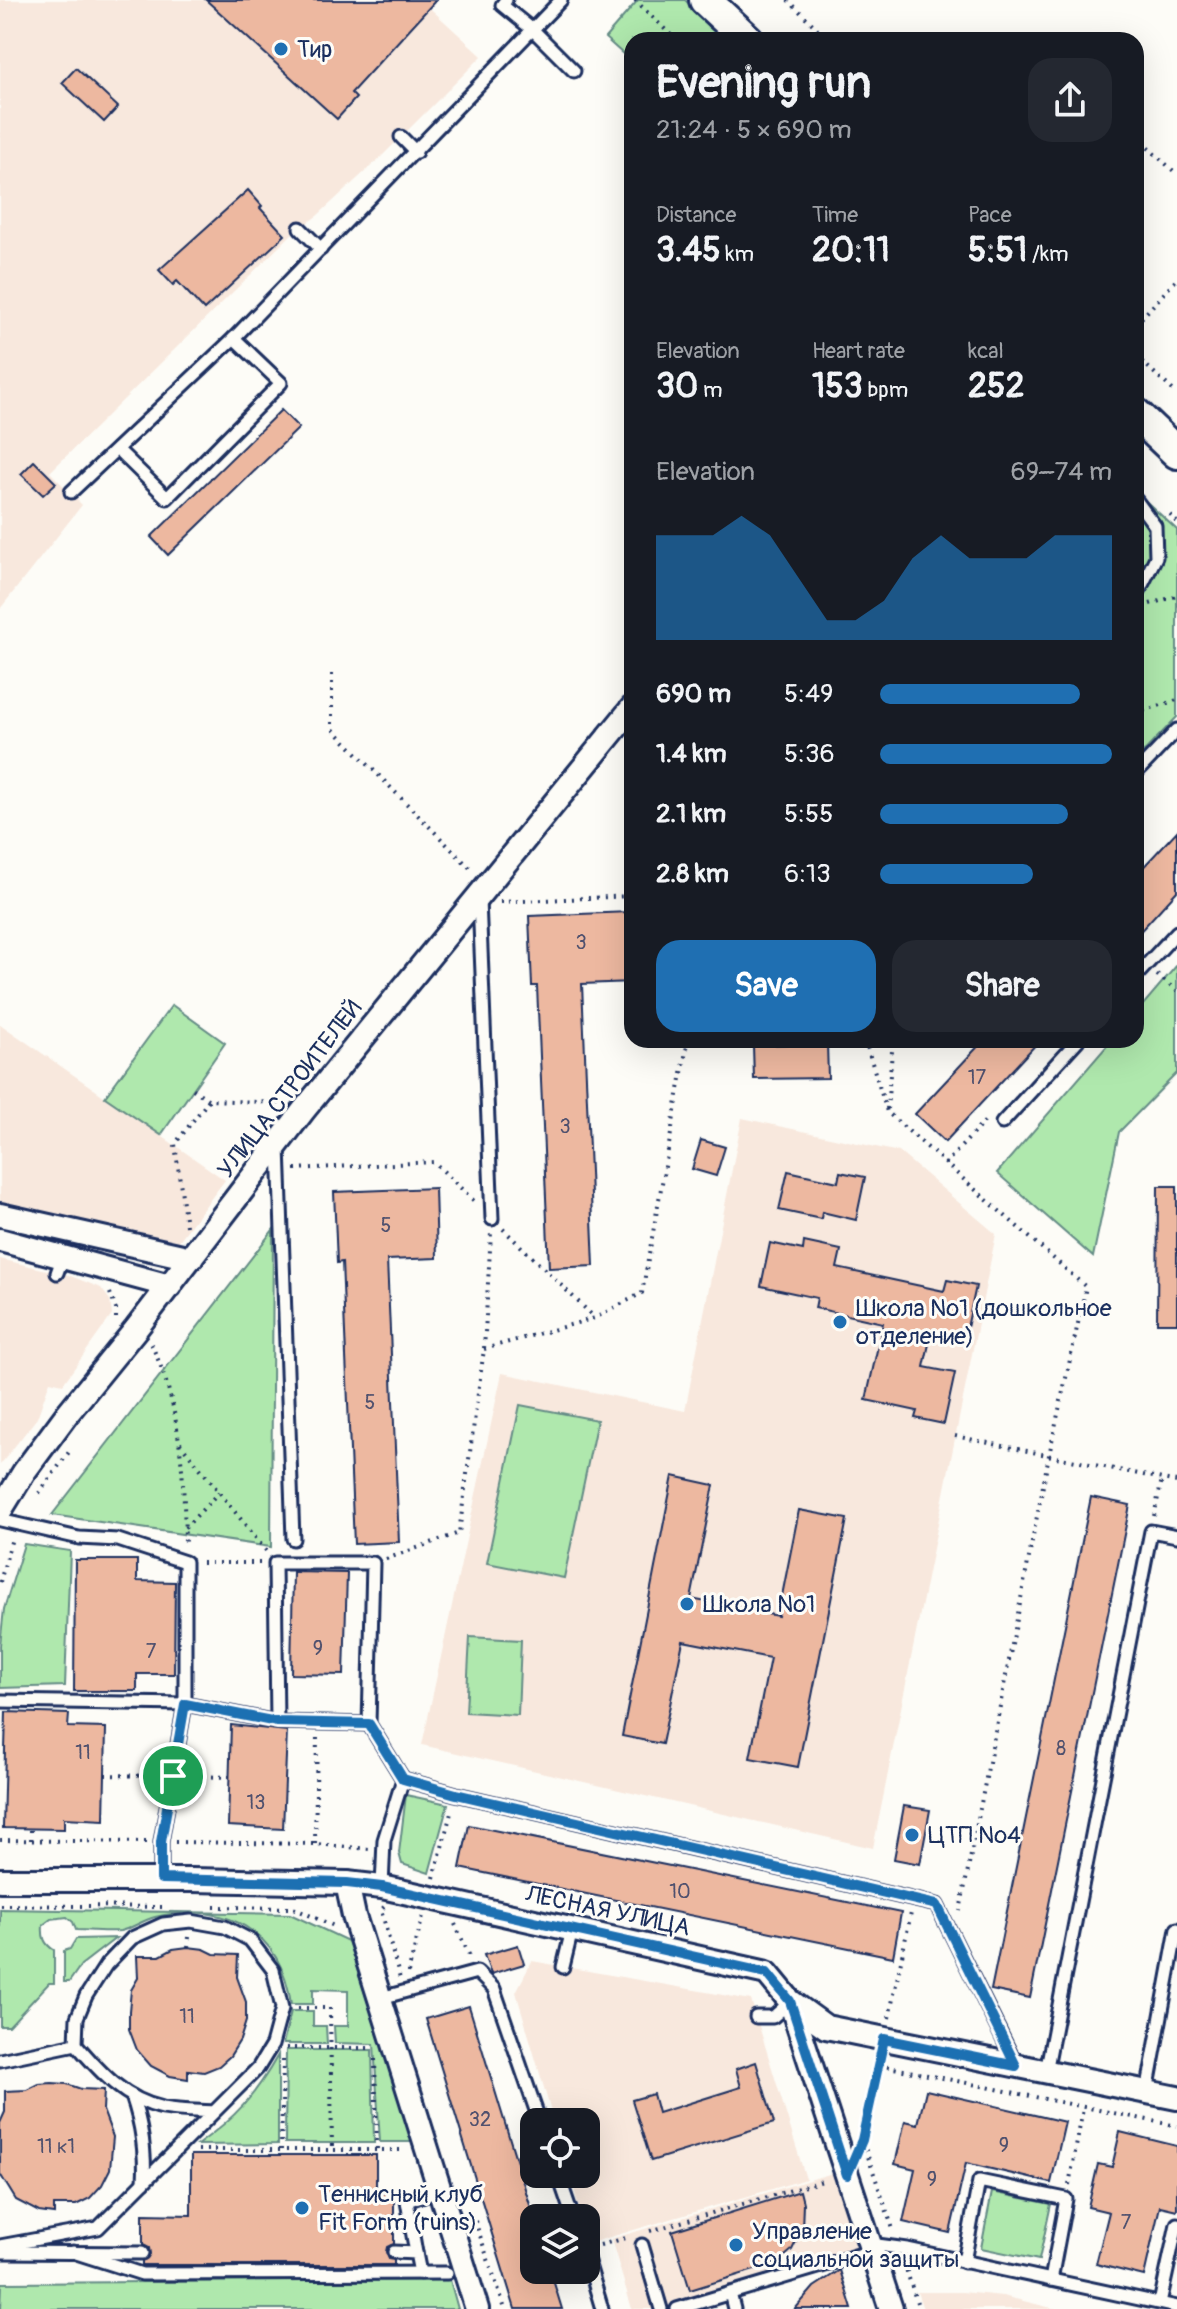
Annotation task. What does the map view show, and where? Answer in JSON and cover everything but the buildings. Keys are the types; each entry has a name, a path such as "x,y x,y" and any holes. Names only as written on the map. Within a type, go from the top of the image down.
{"street":[{"path":"705,0 739,32"},
{"path":"1144,422 1177,453"},
{"name":"УЛИЦА СТРОИТЕЛЕЙ","path":"8,1518 24,1472 59,1425 279,1142 624,718"},
{"path":"0,1215 191,1258"},
{"path":"0,1240 60,1265 170,1286"},
{"name":"ЛЕСНАЯ УЛИЦА","path":"0,1880 161,1879 347,1883 382,1887 767,1973 790,2001 826,2027 1177,2098"},
{"path":"347,1883 354,1916 477,2309"},
{"path":"790,2001 891,2309"}],"lane":[{"path":"506,0 502,5 534,31 574,71"},
{"path":"71,492 234,338 561,0"},
{"path":"401,137 416,152"},
{"path":"300,228 321,249"},
{"path":"117,449 167,498 281,383 234,338"},
{"path":"1144,511 1155,526 1156,557 1144,581"},
{"path":"1144,765 1177,730"},
{"path":"483,891 492,1219"},
{"path":"1144,967 1177,932"},
{"path":"1002,1123 1071,1048"},
{"path":"279,1142 293,1539"},
{"path":"0,1520 8,1518 79,1538 118,1540 185,1562 185,1704 161,1842 161,1879"},
{"path":"1046,2072 1151,1531 1177,1536"},
{"path":"277,1722 275,1563 373,1563 369,1724 403,1779 456,1794 937,1905 1016,2066"},
{"path":"0,1701 185,1704 277,1722 369,1724"},
{"path":"382,1887 383,1850 403,1779"},
{"path":"0,2249 98,2228 214,2112 258,2068 272,2045 282,2008 273,1970 250,1940 225,1927 191,1921 163,1924 132,1938 106,1965 86,1996 77,2018 76,2044 111,2083 132,2096 162,2108 214,2112"},
{"path":"1147,2092 1177,1929"},
{"path":"563,1967 572,1930"},
{"path":"381,1998 477,1972 494,1989 535,2108"},
{"path":"756,2017 773,2017 790,2001"},
{"path":"0,2060 76,2044"},
{"path":"132,2096 146,2152 144,2182"},
{"path":"964,2262 979,2181 1066,2199 1051,2280"},
{"path":"420,2273 407,2201 441,2189"},
{"path":"1160,2303 1177,2224"},
{"path":"642,2245 661,2309"},
{"path":"677,2309 871,2248 899,2248 1177,2307"},
{"path":"0,2249 142,2253"},
{"path":"73,2252 142,2274 447,2273"},
{"path":"394,2252 416,2253"},
{"path":"595,2284 602,2309"},
{"path":"730,2293 734,2309"}],"path":[{"path":"635,0 668,32"},
{"path":"788,0 821,32"},
{"path":"1144,144 1177,174"},
{"path":"1144,315 1177,279"},
{"path":"1144,363 1177,394"},
{"path":"1150,604 1177,596"},
{"path":"332,674 332,728 483,891 624,896"},
{"path":"1144,710 1177,700"},
{"path":"484,1349 595,1318 642,1293 687,1048"},
{"path":"867,1048 887,1112 1086,1287 1049,1455 954,1941"},
{"path":"887,1112 892,1048"},
{"path":"193,1089 209,1100 284,1103 294,1110"},
{"path":"187,1227 175,1144 209,1100"},
{"path":"280,1170 434,1162 595,1318"},
{"path":"373,1563 459,1533 484,1349 492,1219"},
{"path":"149,1341 161,1365 179,1441 185,1562 275,1563"},
{"path":"955,1436 1177,1482"},
{"path":"179,1441 275,1563"},
{"path":"0,1582 8,1518 69,1451"},
{"path":"1151,1531 1162,1479"},
{"path":"184,1529 219,1492"},
{"path":"315,1844 318,1723"},
{"path":"105,1775 229,1777"},
{"path":"423,1877 433,1880 456,1794"},
{"path":"31,1829 31,1840"},
{"path":"0,1840 315,1844 383,1850"},
{"path":"600,2246 847,2175 862,2140 914,1900"},
{"path":"0,1905 163,1907"},
{"path":"207,1907 293,1908 336,1927"},
{"path":"403,1991 424,1911"},
{"path":"452,1918 477,1972"},
{"path":"385,1921 403,1991"},
{"path":"282,2008 330,2008 332,2150"},
{"path":"281,2150 283,2048 374,2048 377,2150"},
{"path":"879,2065 1177,2126"},
{"path":"1066,2199 1083,2109"},
{"path":"862,2140 919,2309"},
{"path":"176,2150 419,2150 427,2146"}],"shaded area":[{"path":"0,0 421,0 482,56 382,156 317,216 294,232 50,472 82,505 0,609"},
{"path":"0,1024 225,1180 175,1246 0,1201"},
{"name":"Школа №1","path":"742,1118 899,1152 996,1234 873,1848 422,1745 502,1373 685,1411"},
{"path":"0,1259 68,1275 101,1288 110,1300 112,1315 63,1384 50,1381 37,1418 0,1465"},
{"path":"532,1961 751,2000 806,2179 600,2240 600,2204 578,2204 574,2188 600,2188 600,2108 550,2108 516,1992"},
{"path":"836,2172 870,2260 703,2309 632,2309 611,2239"},
{"path":"917,2292 1003,2296 1056,2309 923,2309"}],"green space":[{"path":"638,0 685,0 719,32 624,32 624,55 605,38"},
{"path":"1144,499 1177,530 1177,717 1144,752"},
{"path":"1177,965 1177,1073 1119,1132 1093,1257 997,1173 1105,1048 1144,1048 1144,1004"},
{"path":"172,1005 225,1043 161,1135 105,1097"},
{"path":"273,1230 271,1547 52,1515"},
{"path":"520,1405 597,1420 564,1578 487,1563"},
{"path":"24,1544 70,1551 65,1686 0,1688 4,1609"},
{"path":"470,1637 521,1640 518,1715 466,1712"},
{"path":"406,1795 448,1804 429,1873 402,1864 399,1853"},
{"path":"0,1909 290,1914 348,1941 413,2142 380,2142 374,2044 335,2043 334,2026 348,2026 348,1990 313,1989 313,2004 291,2004 285,1978 275,1957 262,1939 245,1926 204,1913 155,1917 115,1931 76,1930 67,1917 51,1919 43,1925 43,1933 46,1943 54,1950 54,1983 49,1983 9,2026 0,2026"},
{"path":"116,1938 81,1965 69,1982 64,1982 64,1951 70,1949 76,1939"},
{"path":"291,2011 313,2011 313,2026 326,2026 327,2044 283,2044"},
{"path":"286,2050 372,2050 374,2143 285,2143"},
{"path":"278,2055 278,2144 197,2145 244,2105"},
{"path":"992,2192 1051,2204 1039,2260 981,2248"},
{"path":"450,2280 458,2309 1,2309 2,2283"}],"place":[{"name":"Тир","path":"281,49"},
{"name":"Школа №1 (дошкольное отделение)","path":"840,1322"},
{"name":"Школа №1","path":"687,1604"},
{"name":"ЦТП №4","path":"912,1835"},
{"name":"Теннисный клуб Fit Form (ruins)","path":"302,2208"},
{"name":"Управление социальной защиты","path":"736,2245"}],"route":[{"path":"185,1704 277,1722 369,1724 403,1779 456,1794 937,1905 1016,2066 884,2039 862,2140 847,2175 790,2001 767,1973 382,1887 347,1883 161,1879 161,1842 173,1776 185,1704"}]}
